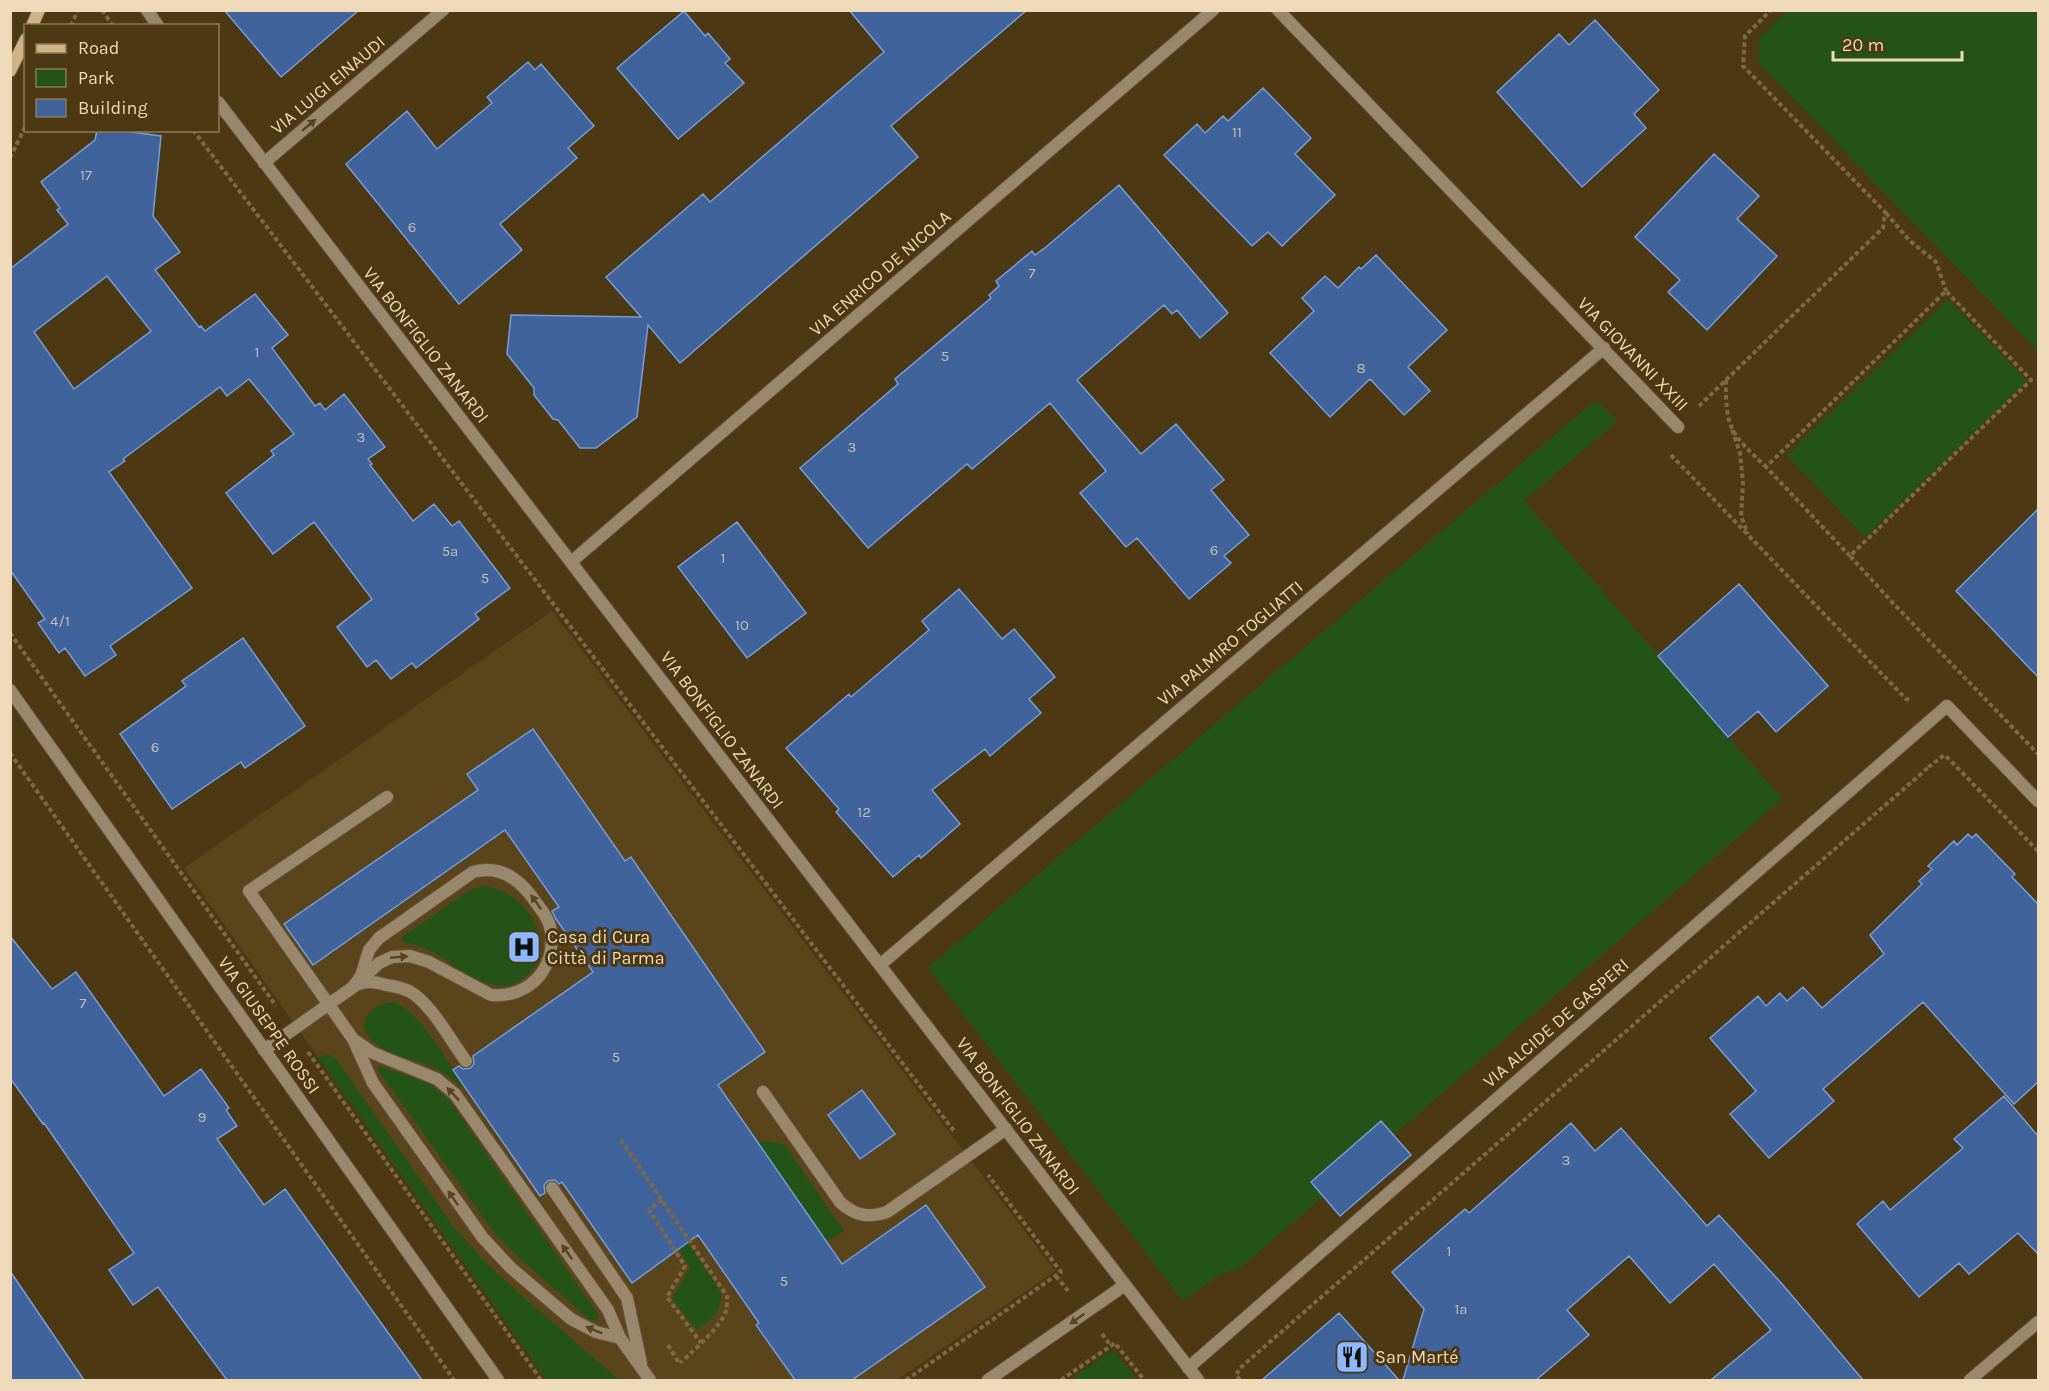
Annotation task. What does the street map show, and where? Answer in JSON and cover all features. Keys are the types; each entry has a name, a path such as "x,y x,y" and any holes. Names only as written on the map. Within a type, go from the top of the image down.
{"main road":[{"path":"33,24 39,10"},
{"path":"10,71 24,43"}],"street":[{"path":"147,10 157,24"},
{"name":"VIA LUIGI EINAUDI","path":"264,163 443,10"},
{"name":"VIA ENRICO DE NICOLA","path":"571,562 1213,10"},
{"name":"VIA GIOVANNI XXIII","path":"1278,10 1678,426"},
{"name":"VIA BONFIGLIO ZANARDI","path":"219,103 1198,1380"},
{"name":"VIA PALMIRO TOGLIATTI","path":"880,965 1604,348"},
{"name":"VIA GIUSEPPE ROSSI","path":"10,690 498,1380"},
{"path":"1947,706 2038,801"},
{"name":"VIA ALCIDE DE GASPERI","path":"1188,1368 1947,706"},
{"path":"387,797 249,891 353,1039 373,1083 455,1202 490,1246 510,1268 571,1320 596,1332 620,1338"},
{"path":"264,1050 297,1027 329,1004 352,988 356,985 379,963 392,957 410,956 429,962 491,995 516,993 532,984 547,964 552,943 548,921 531,895 513,877 492,870 473,872 379,938 369,950 361,976 352,988"},
{"path":"352,988 363,982 374,982 410,992 427,1006 466,1061"},
{"path":"353,1039 373,1053 437,1079 455,1094 608,1310 620,1338 646,1375"},
{"path":"763,1092 840,1202 857,1215 868,1216 887,1212 1006,1129"},
{"path":"552,1188 627,1298 646,1375"},
{"path":"988,1380 1125,1285"},
{"path":"1970,1380 2038,1322"}],"path":[{"path":"72,24 78,10"},
{"path":"102,10 112,24"},
{"path":"1772,10 1745,36 1743,66 1885,212 1909,240 1936,262 1946,291 2031,380 1850,556"},
{"path":"10,158 24,129"},
{"path":"195,132 1061,1272 906,1380"},
{"path":"1678,426 1884,228 1885,212"},
{"path":"1766,467 1946,291"},
{"path":"1726,380 1727,415 1740,453 1743,483 1742,516 1749,536"},
{"name":"VIA GIOVANNI XXIII","path":"1678,426 1660,444 1906,699"},
{"path":"1731,430 2038,754"},
{"path":"1930,766 1888,716 1906,699 1947,706"},
{"path":"10,753 454,1380"},
{"path":"1240,1380 1236,1375 1237,1371 1249,1360 1944,755 2038,852"},
{"path":"621,1140 727,1296 726,1310 701,1343 680,1363"},
{"path":"662,1200 649,1210 685,1266 667,1297 701,1343"},
{"path":"1061,1380 1115,1343 1144,1380"}],"shaded area":[{"name":"Casa di Cura Città di Parma","path":"552,611 1055,1271 897,1380 547,1380 184,868"}],"green space":[{"path":"1787,11 2038,11 2038,351 1759,63 1759,38"},
{"path":"1948,299 2027,381 1865,537 1787,455"},
{"path":"1596,400 1617,421 1524,501 1782,799 1239,1269 1220,1274 1183,1301 928,968"},
{"path":"481,886 497,889 512,897 525,908 540,937 540,953 534,967 521,980 510,985 499,986 487,983 434,953 404,942 401,938 467,892"},
{"path":"393,1002 403,1007 423,1027 465,1088 435,1068 383,1049 368,1037 364,1028 367,1017 373,1009"},
{"path":"328,1054 336,1059 453,1226 481,1258 619,1380 547,1380 318,1057"},
{"path":"380,1066 430,1084 449,1100 599,1316 598,1319 590,1320 496,1235 378,1070"},
{"path":"756,1140 784,1144 844,1231 826,1242"},
{"path":"662,1205 721,1292 718,1310 697,1330 672,1299 690,1267 654,1211"},
{"path":"1113,1350 1137,1380 1070,1380"}],"building":[{"path":"224,10 359,10 281,77"},
{"path":"849,10 1027,10 891,126 918,157 680,363 648,325 637,417 596,448 580,448 534,395 534,388 507,354 511,315 641,317 606,277 703,194 710,202 884,52"},
{"path":"684,11 705,36 708,33 730,59 725,63 744,83 678,139 617,68"},
{"path":"1595,20 1659,90 1634,114 1646,128 1582,187 1497,92 1559,34 1569,45"},
{"path":"528,62 535,70 541,64 594,126 568,148 577,158 500,224 522,250 459,304 346,164 407,111 437,149 492,103 487,97"},
{"path":"1263,88 1311,138 1295,154 1335,195 1282,246 1268,232 1252,246 1164,155 1197,124 1205,133 1223,116 1228,121"},
{"path":"97,132 132,132 161,136 153,216 180,252 155,270 199,327 201,326 205,331 255,294 288,335 272,348 315,406 320,403 325,410 344,394 385,447 368,459 372,464 370,465 413,521 434,504 452,526 459,521 510,588 475,614 479,619 416,668 412,663 391,679 376,660 367,667 337,627 372,599 314,522 273,554 226,493 274,455 271,451 294,434 249,379 227,396 220,387 123,459 125,461 109,472 192,588 110,646 116,655 85,676 65,648 59,653 38,623 45,619 10,570 10,269 68,224 57,210 60,208 41,182 95,140","holes":["107,276 151,331 74,389 34,332"]},
{"path":"1714,154 1759,196 1737,219 1777,256 1707,330 1668,292 1680,280 1635,237"},
{"path":"1119,185 1228,313 1200,338 1177,310 1172,314 1164,305 1077,380 1141,454 1176,424 1224,480 1211,490 1249,535 1224,556 1231,563 1189,599 1137,538 1126,547 1080,493 1106,471 1050,403 972,469 967,464 868,548 800,468 898,384 895,379 991,298 989,295 999,286 996,281 1032,251 1035,255 1046,247"},
{"path":"1376,255 1447,330 1408,367 1430,391 1404,415 1370,379 1330,417 1270,353 1314,311 1302,298 1325,276 1338,288 1359,267 1361,269"},
{"path":"2038,509 2038,677 1956,591"},
{"path":"737,522 806,613 747,658 678,567"},
{"path":"1739,584 1828,686 1776,732 1758,711 1728,737 1658,656"},
{"path":"959,589 1002,639 1014,629 1055,677 1029,699 1041,713 990,756 985,749 932,790 960,824 921,858 919,855 893,877 836,812 839,809 786,748 849,694 851,697 929,630 922,621"},
{"path":"243,638 305,726 245,768 241,762 172,809 120,734 186,686 182,681"},
{"path":"533,729 625,861 631,857 765,1052 718,1085 842,1264 926,1205 985,1287 852,1380 795,1380 756,1325 759,1323 698,1235 632,1283 562,1182 559,1184 555,1180 548,1181 544,1185 545,1193 540,1196 453,1070 459,1066 463,1069 470,1068 474,1064 473,1056 593,972 556,919 552,911 559,907 505,830 313,965 284,924 478,790 467,774"},
{"path":"1968,834 1972,838 1976,834 2015,874 2012,877 2038,904 2038,1082 2014,1104 1923,1002 1823,1089 1834,1101 1769,1158 1730,1114 1756,1091 1710,1038 1758,996 1766,1006 1780,993 1787,1001 1803,987 1822,1008 1884,954 1870,935 1922,884 1919,881 1932,869 1928,866 1954,841 1957,845"},
{"path":"10,936 52,989 76,972 164,1096 201,1069 229,1108 226,1110 237,1126 217,1139 264,1205 285,1189 422,1380 227,1380 158,1287 133,1305 109,1270 134,1253 10,1078"},
{"path":"862,1090 895,1134 860,1159 828,1115"},
{"path":"2004,1096 2038,1136 2038,1254 2018,1233 1969,1274 1959,1263 1919,1297 1857,1224 1883,1201 1890,1210 1963,1148 1954,1139"},
{"path":"1381,1121 1411,1155 1340,1216 1311,1182"},
{"path":"1571,1123 1595,1151 1621,1128 1707,1226 1719,1215 1783,1285 1863,1380 1711,1380 1771,1330 1714,1264 1670,1303 1629,1256 1567,1310 1589,1335 1536,1380 1403,1380 1424,1309 1392,1272 1465,1209 1469,1213"},
{"path":"10,1271 84,1380 10,1380"},
{"path":"1339,1313 1399,1380 1262,1380"}],"place":[{"name":"Casa di Cura Città di Parma","path":"524,947"},
{"name":"San Marté","path":"1352,1357"}]}
